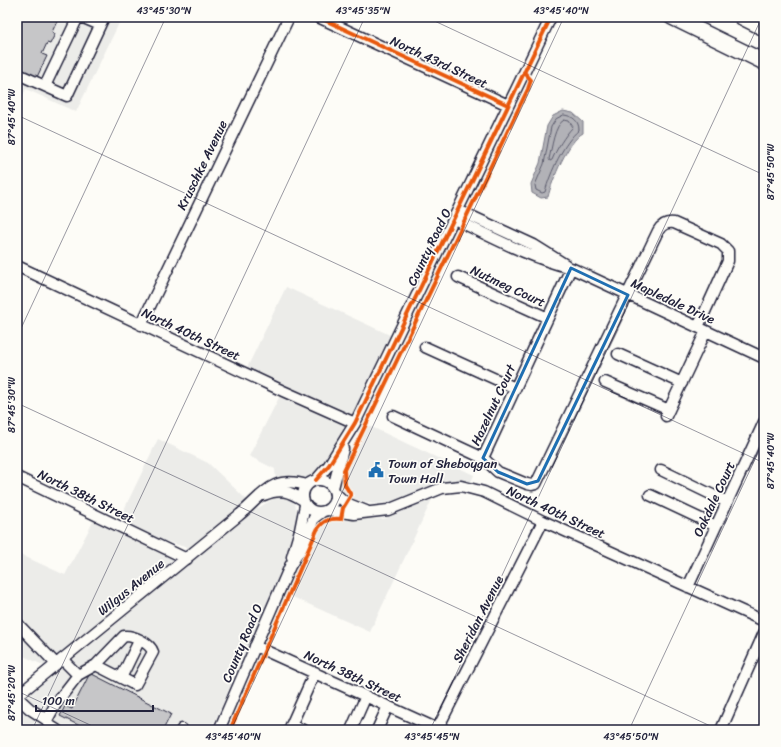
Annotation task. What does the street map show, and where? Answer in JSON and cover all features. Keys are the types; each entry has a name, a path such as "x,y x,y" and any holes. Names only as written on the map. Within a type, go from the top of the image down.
{"highway":[{"path":"672,17 764,62"},
{"path":"742,17 764,28"}],"street":[{"path":"17,76 18,74 44,86 66,96 102,21 79,17 44,86"},
{"name":"Kruschke Avenue","path":"141,325 289,17"},
{"name":"North 43rd Street","path":"318,17 508,104"},
{"name":"County Road O","path":"312,483 329,465 346,440 355,423 551,17"},
{"name":"Mapledale Drive","path":"456,215 533,256 549,263 570,268 764,358"},
{"name":"Hazelnut Court","path":"570,268 483,458 498,472 527,484 532,485 538,481 658,231 664,224 674,223 721,244 728,251 728,261 702,329"},
{"name":"North 40th Street","path":"17,266 283,391 355,423"},
{"name":"Nutmeg Court","path":"458,277 548,318"},
{"path":"605,382 668,413 682,383 702,329"},
{"path":"425,347 515,388"},
{"path":"618,354 682,383"},
{"path":"393,416 483,458"},
{"name":"Oakdale Court","path":"688,587 727,502 761,436 764,422"},
{"path":"346,440 334,490 334,502 325,511 312,511 304,503 303,495 312,483 326,482 334,490 353,507 372,512"},
{"path":"661,470 727,502"},
{"name":"North 38th Street","path":"17,477 187,559"},
{"name":"Wilgus Avenue","path":"17,696 187,559 270,487 280,482 312,483"},
{"name":"North 40th Street","path":"325,511 354,514 388,510 442,488 461,486 484,492 543,521 764,621"},
{"name":"Wilgus Avenue","path":"260,497 273,491 283,490 293,493 304,503"},
{"path":"650,495 716,526"},
{"name":"County Road O","path":"290,566 304,503"},
{"name":"County Road O","path":"219,730 290,566 303,545 314,518 325,511"},
{"name":"Sheridan Avenue","path":"438,730 543,521"},
{"path":"17,623 59,662 78,675"},
{"path":"721,730 764,633"},
{"path":"46,720 57,702 78,675 96,665 124,636 128,636 149,645 153,652 135,685 96,665"},
{"path":"121,678 139,641"},
{"name":"North 38th Street","path":"255,646 315,672 438,730"},
{"path":"303,730 290,727 315,672"},
{"path":"17,696 30,709 57,730"},
{"path":"351,730 366,696"},
{"path":"377,730 388,706"}],"highlighted area":[{"path":"571,268 628,295 538,481 527,484 498,472 483,458"}],"shaded area":[{"path":"17,17 122,17 76,112 26,89 17,107"},
{"path":"286,287 390,335 327,466 313,477 276,481 275,469 249,456 285,386 247,368"},
{"path":"363,423 474,475 471,482 448,482 432,485 433,497 370,632 286,594 315,523 323,517 329,515 357,519 383,519 414,507 409,496 394,502 373,504 353,499 342,491 339,484 342,466"},
{"path":"158,439 208,463 247,500 188,548 159,539 119,520"},
{"path":"278,496 289,499 295,504 298,524 288,555 211,730 17,730 17,705 136,608 123,602 45,666 17,653 17,553 65,575 95,518 187,566 258,508"}],"water":[{"path":"563,111 573,113 583,122 583,133 577,137 566,152 553,181 548,197 541,198 532,193 531,184 540,163 547,126 553,116"}],"building":[{"path":"17,17 59,17 52,32 55,34 50,44 47,43 42,54 47,56 37,77 17,67"},
{"path":"90,673 171,714 163,730 88,730 60,716 65,706 72,709"}],"cycle path":[{"path":"318,17 508,105"},
{"path":"316,480 329,465 355,423 551,17"},
{"path":"230,730 317,530 327,520 341,519 343,508 351,495 345,485 344,470 528,89 531,80 524,72"}],"place":[{"name":"Town of Sheboygan Town Hall","path":"376,470"}]}
